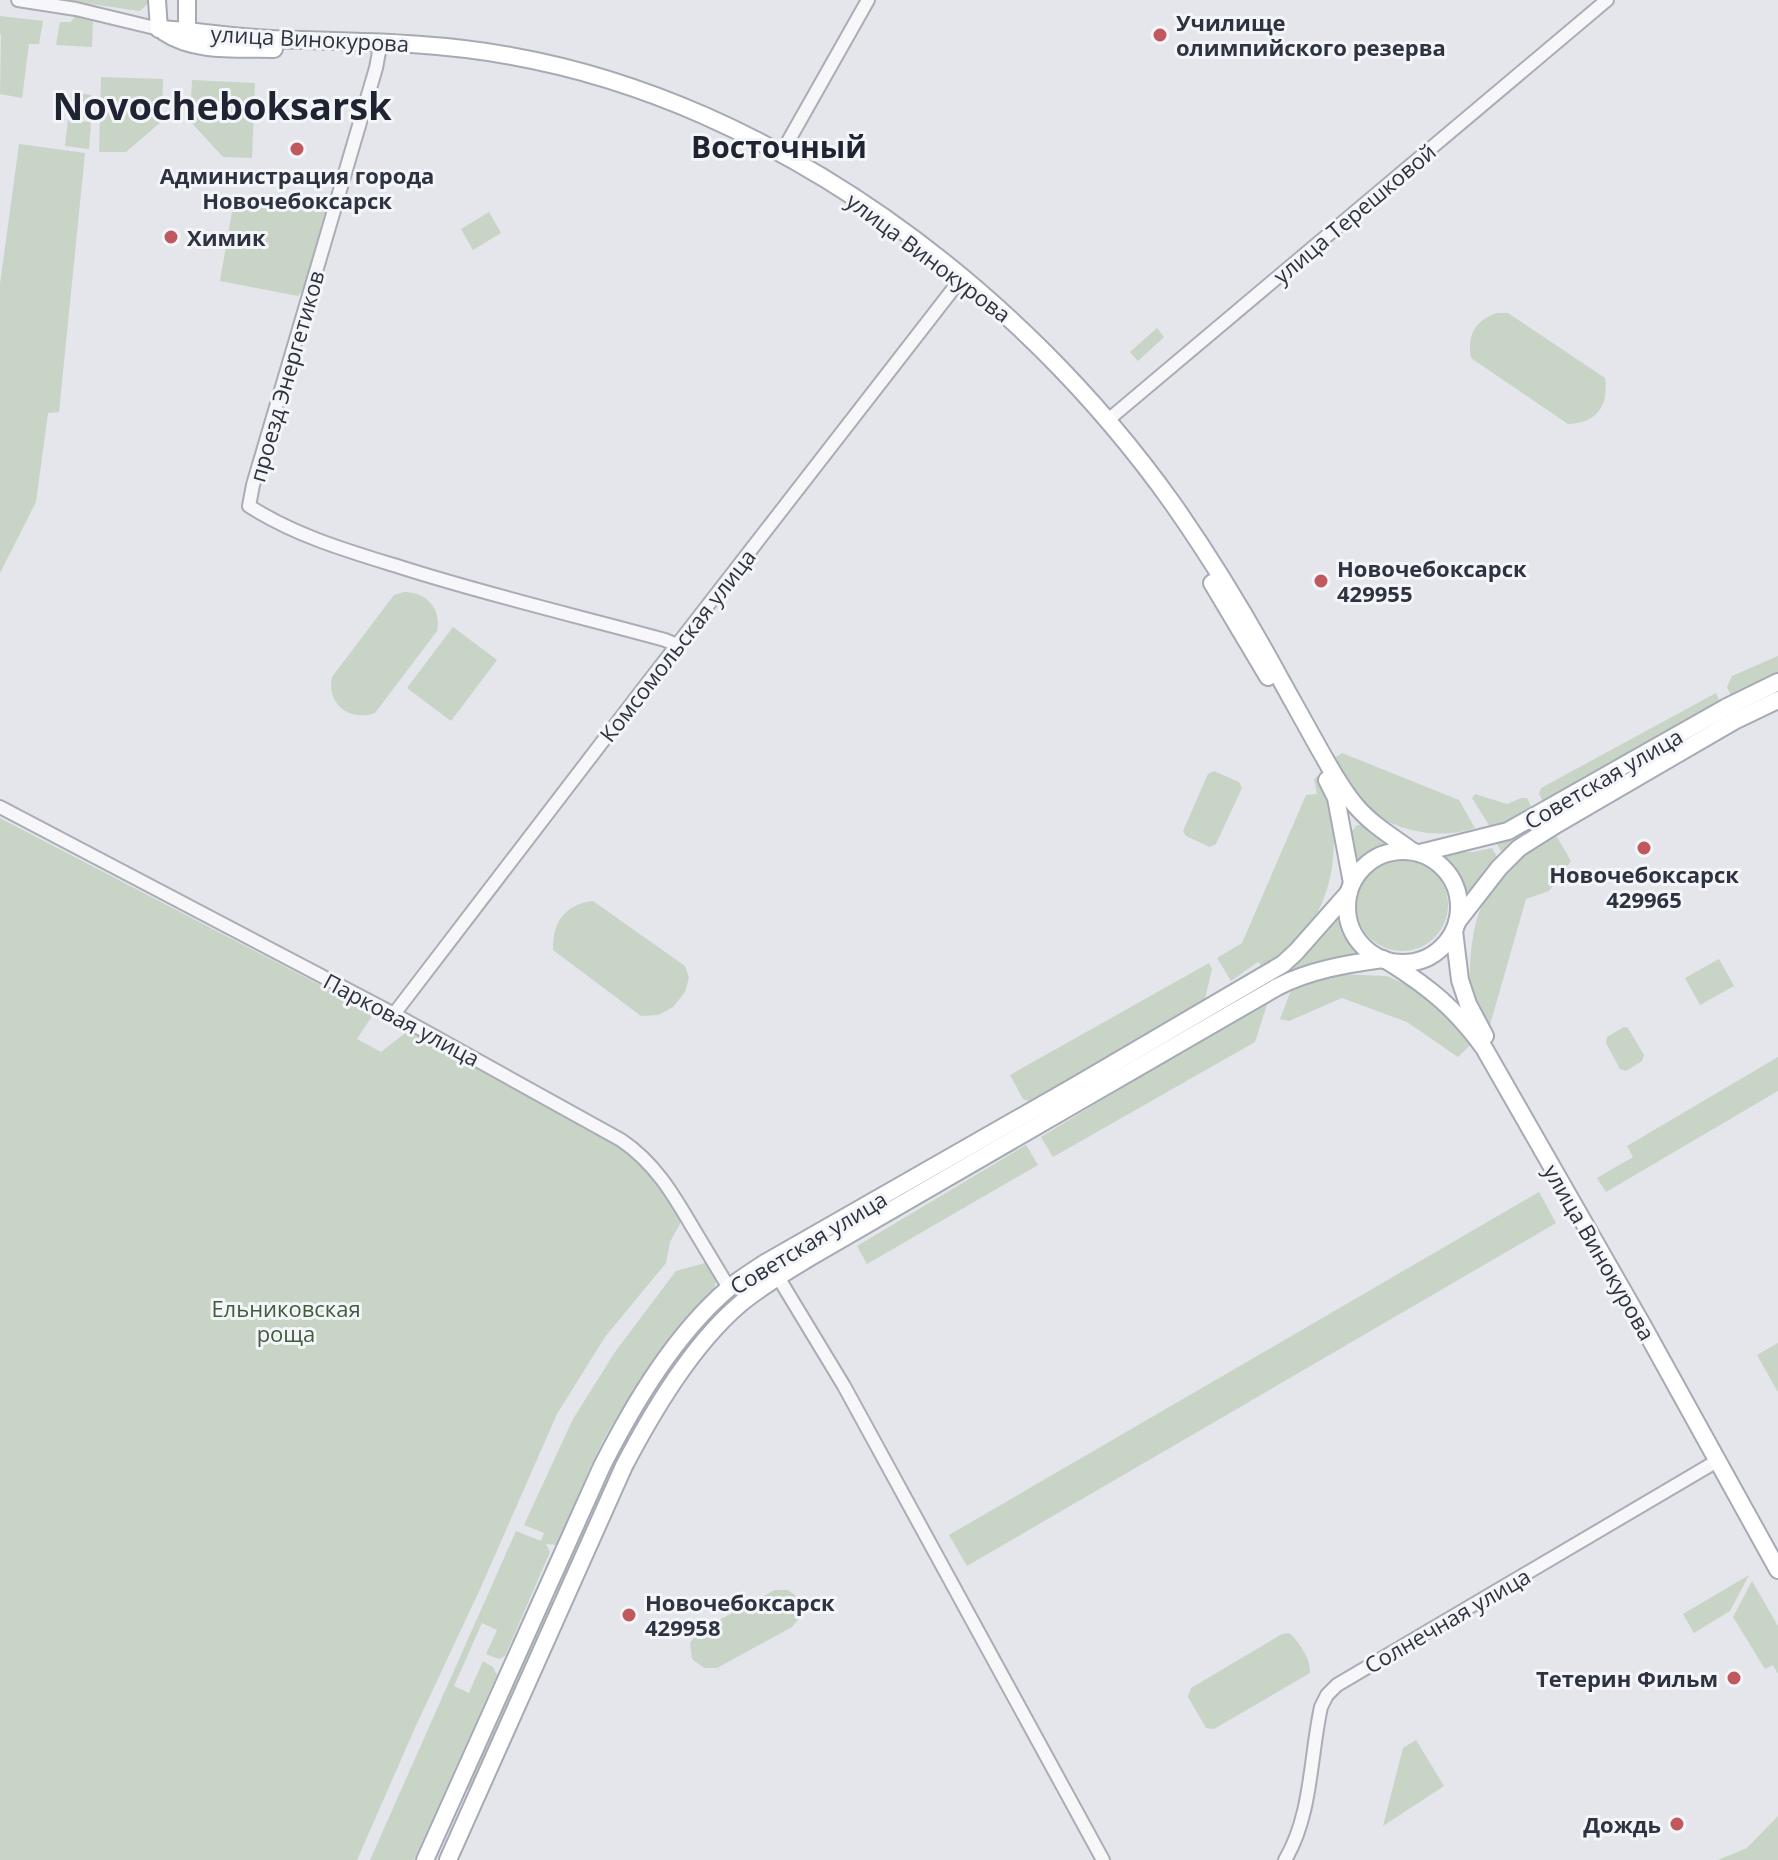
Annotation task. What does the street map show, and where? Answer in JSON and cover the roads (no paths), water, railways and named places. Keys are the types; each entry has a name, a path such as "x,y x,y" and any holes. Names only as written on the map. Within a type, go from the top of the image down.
{"main road":[{"path":"157,0 159,29"},
{"path":"187,0 187,30"},
{"name":"улица Винокурова","path":"159,29 379,47"},
{"name":"улица Винокурова","path":"159,29 174,39 212,47 453,47 591,74 705,115 779,158 827,181 893,224 1026,333 1174,505 1243,613 1348,797 1369,820 1416,852"},
{"name":"улица Винокурова","path":"1130,455 1191,548 1336,798 1350,888"},
{"name":"Советская улица","path":"1416,852 1508,831 1727,707 1778,682"},
{"name":"Советская улица","path":"1456,927 1499,868 1530,841 1734,721 1778,700"},
{"path":"1395,851 1416,852 1436,861 1455,884 1459,896 1456,927 1442,948 1424,959 1413,962 1386,960 1364,947 1351,929 1347,906 1350,888 1359,872 1376,857 1395,851"},
{"name":"Советская улица","path":"425,1860 625,1420 698,1319 729,1288 765,1263 1283,964 1350,888"},
{"name":"улица Винокурова","path":"1456,927 1460,980 1468,1004 1721,1458 1778,1570"},
{"name":"улица Винокурова","path":"1386,960 1448,1004 1468,1025 1646,1324"},
{"name":"Советская улица","path":"448,1860 644,1427 713,1332 740,1304 834,1243 1277,987 1319,971 1386,960"},
{"name":"Парковая улица","path":"729,1288 740,1304"},
{"name":"улица Винокурова","path":"1721,1458 1778,1548"}],"street":[{"name":"улица Винокурова","path":"18,0 87,11 159,29"},
{"path":"779,158 868,0"},
{"name":"улица Терешковой","path":"1104,423 1607,0"},
{"name":"проезд Энергетиков","path":"379,47 376,68 249,506 283,527 339,548 430,577 677,645"},
{"name":"Комсомольская улица","path":"394,1014 960,281"},
{"name":"Парковая улица","path":"0,807 394,1014 635,1150 658,1173 675,1197 729,1288"},
{"path":"778,1277 851,1399 1103,1860"},
{"name":"Солнечная улица","path":"1285,1860 1298,1832 1305,1805 1321,1707 1337,1685 1721,1458"}],"place":[{"name":"Училище олимпийского резерва","path":"1160,35"},
{"name":"Администрация города Новочебоксарск","path":"297,149"},
{"name":"Химик","path":"171,237"},
{"name":"Новочебоксарск 429955","path":"1321,581"},
{"name":"Новочебоксарск 429965","path":"1644,848"},
{"name":"Новочебоксарск 429958","path":"629,1615"},
{"name":"Тетерин Фильм","path":"1734,1678"},
{"name":"Дождь","path":"1677,1824"}],"district":[{"name":"Novocheboksarsk","path":"222,105"},
{"name":"Восточный","path":"779,146"}],"park label":[{"name":"Ельниковская роща","path":"286,1320"}]}
